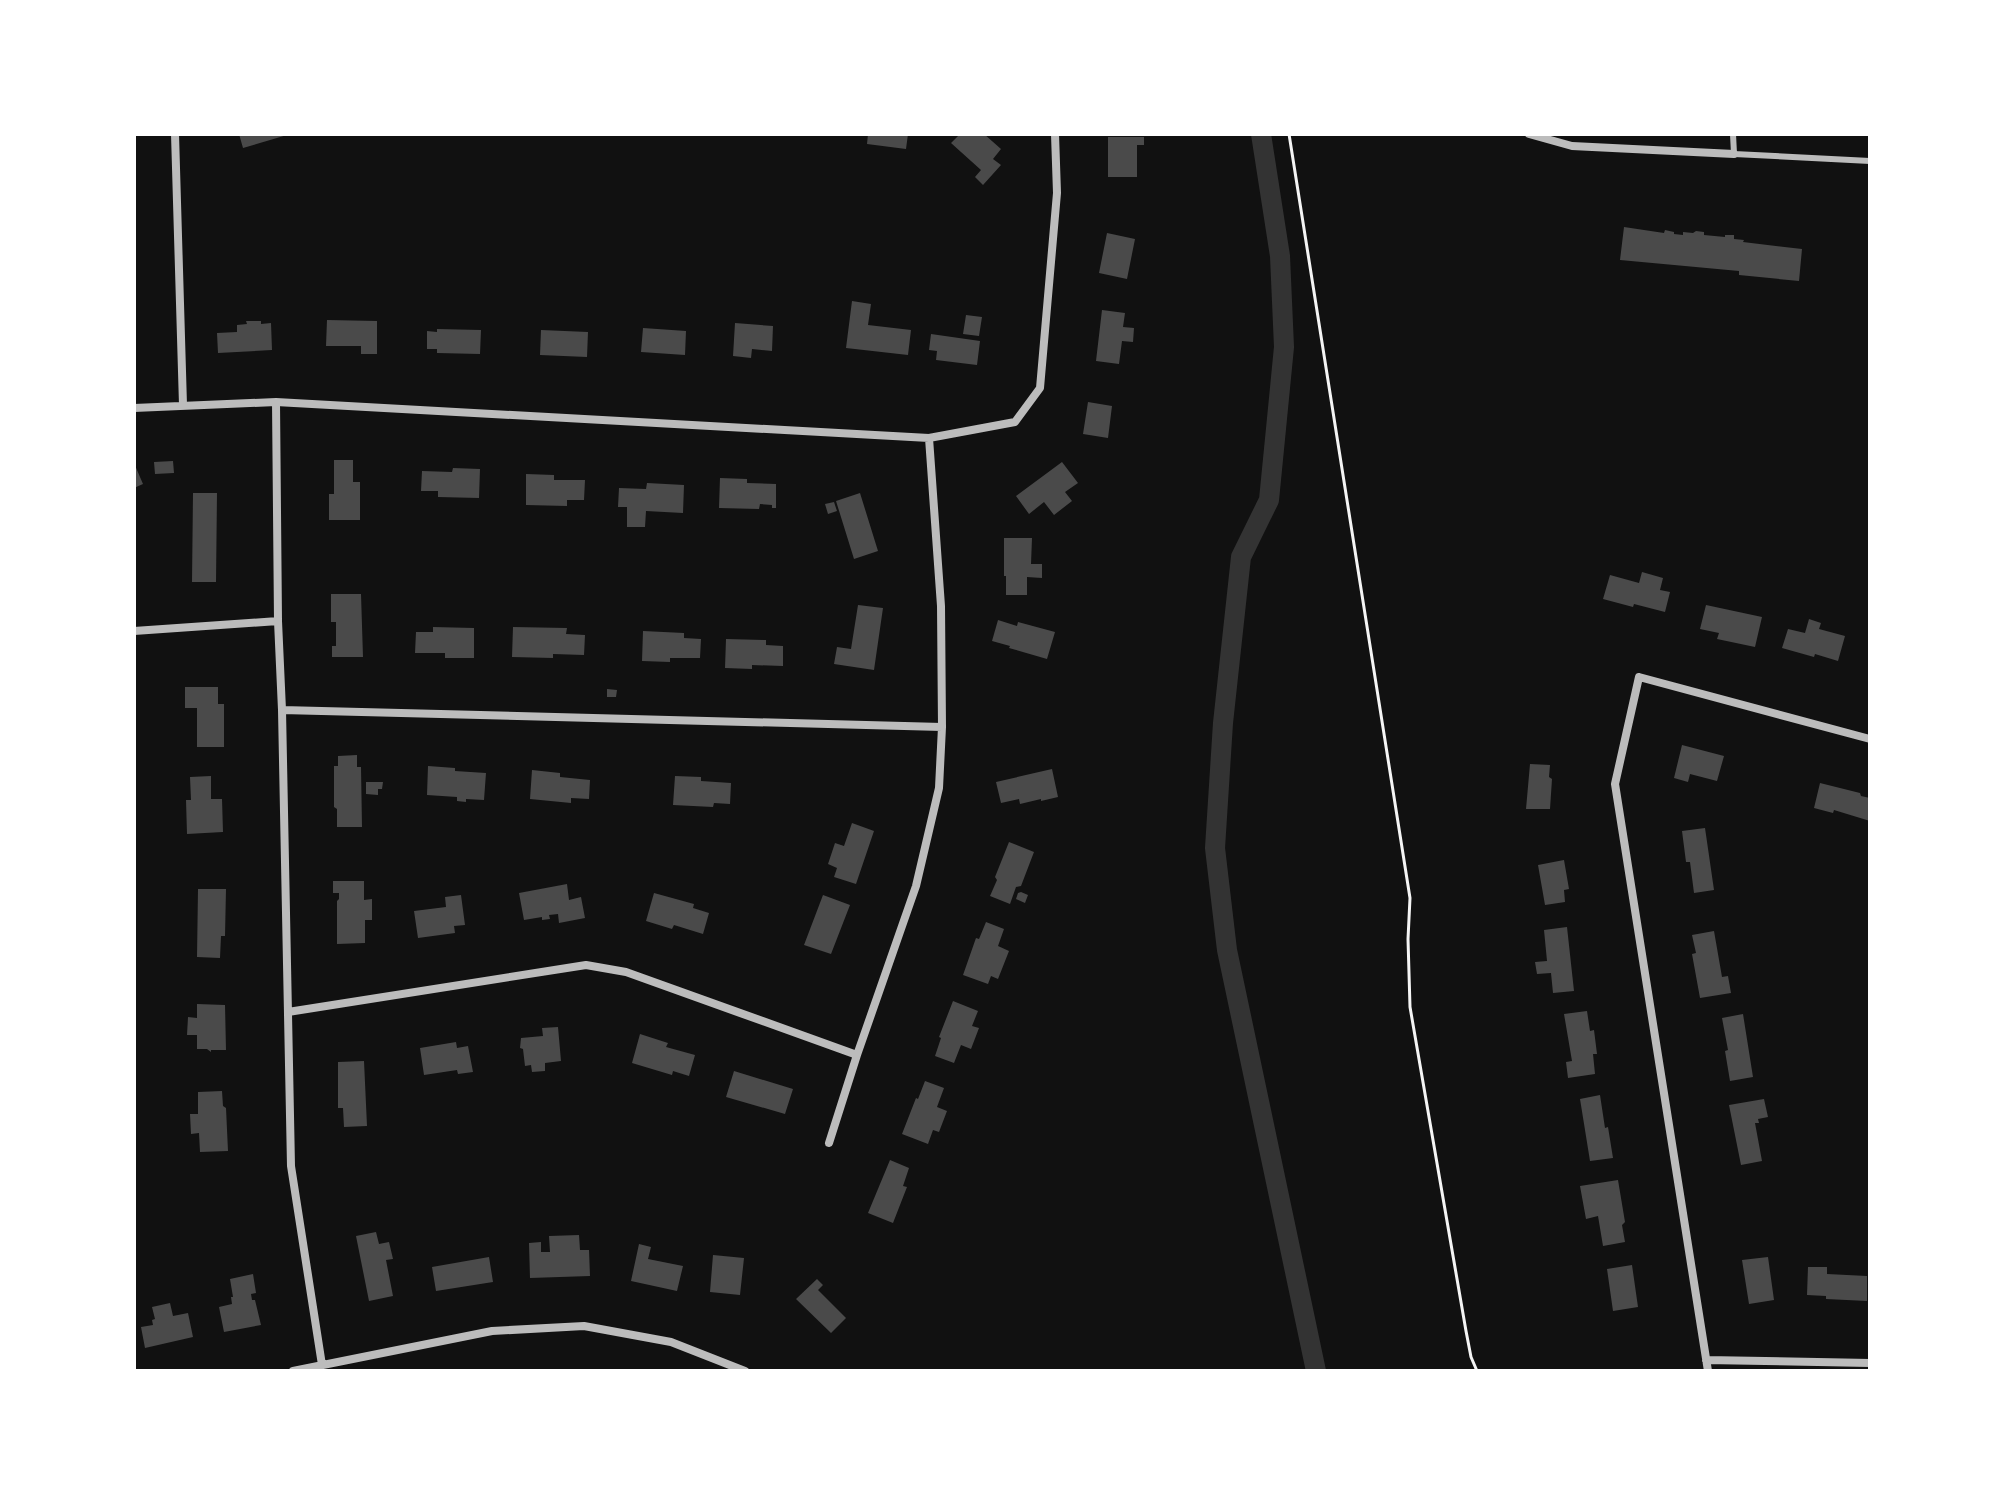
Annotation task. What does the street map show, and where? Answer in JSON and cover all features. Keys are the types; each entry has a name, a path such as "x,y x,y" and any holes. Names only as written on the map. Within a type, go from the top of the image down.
{"street":[{"path":"175,134 183,405"},
{"path":"134,408 276,402 929,438 1015,422 1040,388 1057,193 1055,134"},
{"path":"1529,134 1572,146 1734,154"},
{"path":"276,402 291,1166 322,1365"},
{"path":"829,1143 916,886 939,788 941,606 929,438"},
{"path":"134,631 278,621"},
{"path":"1708,1371 1615,784 1639,677 1870,739"},
{"path":"282,710 942,727"},
{"path":"288,1012 586,965 626,972 857,1055"},
{"path":"293,1371 492,1331 584,1326 671,1342 745,1371"},
{"path":"1706,1360 1870,1363"}],"lane":[{"path":"1733,134 1734,154 1870,161"}],"path":[{"path":"1289,134 1410,898 1410,1007 1466,1331 1477,1371"}],"building":[{"path":"239,134 287,134 287,135 243,148"},
{"path":"868,134 908,134 906,149 867,144"},
{"path":"960,134 984,134 1001,149 993,159 1001,165 983,185 975,177 981,170 951,143"},
{"path":"1108,137 1144,137 1144,145 1137,145 1137,177 1108,177"},
{"path":"1624,227 1664,233 1665,230 1683,235 1683,232 1696,231 1704,232 1704,235 1734,235 1734,239 1743,242 1802,249 1799,281 1739,275 1739,271 1620,260"},
{"path":"1107,233 1135,239 1127,279 1099,273"},
{"path":"852,301 871,304 868,325 911,330 908,355 846,348"},
{"path":"1102,310 1125,313 1123,327 1134,328 1133,342 1122,341 1119,364 1096,361"},
{"path":"966,315 982,317 979,336 963,334"},
{"path":"327,320 377,321 377,354 361,354 361,346 326,346"},
{"path":"246,321 271,323 272,350 218,353 217,333 237,332 237,325 247,324"},
{"path":"735,323 773,326 772,351 752,349 751,358 733,356"},
{"path":"643,328 686,331 685,355 641,352"},
{"path":"437,329 481,330 480,354 437,353 437,349 427,349 427,331 437,332"},
{"path":"541,330 588,332 587,357 540,355"},
{"path":"931,334 980,341 977,365 936,360 937,351 929,350"},
{"path":"1088,402 1112,406 1108,438 1083,434"},
{"path":"334,460 353,460 353,482 360,482 360,520 329,520 329,494 334,494"},
{"path":"173,461 174,473 155,474 154,462"},
{"path":"1062,462 1078,483 1065,492 1072,501 1054,515 1044,502 1029,514 1016,496"},
{"path":"134,463 143,484 134,488"},
{"path":"453,468 480,469 479,498 438,497 438,491 421,491 422,471 452,472"},
{"path":"526,474 554,475 554,480 585,480 584,500 567,500 567,506 526,505"},
{"path":"720,478 776,484 776,508 760,504 759,509 719,508"},
{"path":"647,483 684,485 683,513 646,511 645,527 627,527 627,507 618,507 619,488 646,489"},
{"path":"193,493 217,493 216,582 192,582"},
{"path":"860,493 878,551 854,559 836,501"},
{"path":"834,502 837,511 828,514 825,504"},
{"path":"1004,538 1032,538 1031,564 1042,564 1042,578 1027,577 1027,595 1006,595"},
{"path":"1642,572 1663,578 1660,590 1670,592 1665,612 1603,599 1610,575 1639,583"},
{"path":"331,594 361,594 363,657 332,657 332,646 336,646 336,622 331,622"},
{"path":"858,605 883,608 874,670 834,664 837,647 851,649"},
{"path":"1706,605 1762,617 1755,647 1717,639 1719,633 1700,629"},
{"path":"1809,619 1821,623 1819,629 1845,636 1838,661 1782,648 1788,629 1805,633"},
{"path":"998,620 1055,632 1047,659 992,641"},
{"path":"433,627 474,628 474,658 445,658 445,653 415,653 416,632 433,632"},
{"path":"513,627 567,628 566,634 585,635 584,655 512,657"},
{"path":"643,631 684,633 684,638 701,639 700,658 670,658 670,662 642,661"},
{"path":"726,639 766,640 766,645 783,646 783,666 725,668"},
{"path":"185,687 218,687 218,704 224,704 224,747 197,747 197,708 185,708"},
{"path":"607,689 617,690 616,697 607,697"},
{"path":"1682,745 1724,756 1717,781 1690,774 1688,782 1674,778"},
{"path":"357,755 357,767 361,767 362,827 337,827 334,766 338,766 338,756"},
{"path":"1530,764 1550,765 1550,809 1526,809"},
{"path":"428,766 486,773 484,800 466,799 466,802 457,801 457,797 427,795"},
{"path":"1052,769 1058,797 1020,804 1019,799 1001,803 996,782"},
{"path":"532,770 590,780 589,799 571,798 571,803 530,799"},
{"path":"211,776 211,799 222,799 223,832 187,834 186,800 191,800 190,777"},
{"path":"675,776 731,783 730,804 714,803 713,807 673,805"},
{"path":"366,782 383,782 378,795 366,794"},
{"path":"1820,783 1870,798 1870,821 1834,810 1833,813 1814,808"},
{"path":"852,823 874,831 856,884 834,877 837,868 828,864 835,843 844,846"},
{"path":"1705,828 1714,890 1694,893 1682,831"},
{"path":"1009,842 1034,852 1021,886 1016,887 1010,904 990,896"},
{"path":"1564,860 1569,889 1564,890 1565,902 1545,905 1538,865"},
{"path":"333,881 364,881 364,900 372,899 372,920 365,920 365,943 337,944 339,893 333,893"},
{"path":"567,884 569,900 581,897 585,918 559,923 558,914 549,915 550,919 524,920 519,893"},
{"path":"198,889 226,889 225,936 221,936 220,958 197,957"},
{"path":"1021,892 1028,895 1025,903 1016,899"},
{"path":"654,893 694,904 693,908 709,913 703,934 646,921"},
{"path":"461,895 465,925 454,926 455,933 418,938 414,911 446,907 445,897"},
{"path":"823,895 850,905 831,954 804,945"},
{"path":"986,922 1004,929 998,946 1009,951 998,979 991,976 988,984 963,975 976,938 979,939"},
{"path":"1567,927 1574,991 1553,993 1551,973 1537,974 1535,962 1547,961 1544,930"},
{"path":"1714,931 1722,977 1728,976 1731,993 1700,998 1692,935"},
{"path":"953,1001 978,1011 972,1026 979,1028 971,1049 961,1045 954,1063 935,1056"},
{"path":"197,1004 225,1005 226,1050 211,1052 197,1049 197,1035 187,1035 188,1017 197,1018"},
{"path":"1587,1011 1590,1031 1594,1030 1597,1054 1593,1054 1595,1074 1568,1078 1566,1062 1572,1061 1564,1014"},
{"path":"1743,1014 1753,1077 1730,1081 1722,1018"},
{"path":"558,1027 561,1061 545,1063 545,1071 532,1072 531,1065 525,1066 523,1049 520,1048 521,1038 543,1036 542,1028"},
{"path":"640,1034 668,1043 666,1047 695,1055 689,1076 673,1071 672,1075 632,1063"},
{"path":"456,1042 457,1048 468,1046 473,1072 458,1074 457,1070 424,1075 420,1048"},
{"path":"364,1061 367,1126 344,1127 343,1108 338,1108 338,1062"},
{"path":"734,1071 793,1089 785,1114 726,1097"},
{"path":"925,1081 944,1088 937,1107 947,1111 939,1132 933,1130 928,1144 902,1134"},
{"path":"222,1091 228,1151 200,1152 199,1133 191,1134 190,1114 198,1114 198,1092"},
{"path":"1600,1095 1613,1158 1590,1161 1580,1099"},
{"path":"1764,1099 1768,1117 1755,1123 1762,1161 1741,1165 1729,1105"},
{"path":"890,1160 909,1168 903,1186 907,1187 893,1223 868,1213"},
{"path":"1618,1180 1625,1242 1603,1246 1598,1216 1586,1219 1580,1186"},
{"path":"376,1232 379,1244 389,1242 393,1259 386,1260 393,1296 369,1301 356,1236"},
{"path":"579,1235 580,1250 589,1250 590,1276 530,1278 529,1243 541,1242 541,1252 550,1252 549,1236"},
{"path":"639,1244 651,1247 648,1259 683,1266 677,1291 631,1281"},
{"path":"713,1255 744,1258 740,1295 710,1292"},
{"path":"489,1257 493,1282 436,1291 432,1267"},
{"path":"1768,1257 1774,1300 1749,1304 1742,1260"},
{"path":"1632,1265 1638,1307 1613,1311 1607,1269"},
{"path":"1808,1267 1827,1267 1827,1274 1867,1276 1867,1301 1807,1295"},
{"path":"253,1274 256,1293 251,1294 261,1325 224,1332 219,1307 232,1304 230,1279"},
{"path":"817,1279 823,1285 818,1290 846,1318 831,1333 796,1299"},
{"path":"170,1303 173,1316 188,1313 193,1337 145,1348 141,1327 153,1325 152,1307"}],"waterway":[{"path":"1261,134 1280,256 1284,347 1269,500 1241,557 1223,723 1215,848 1227,950 1316,1371"}]}
